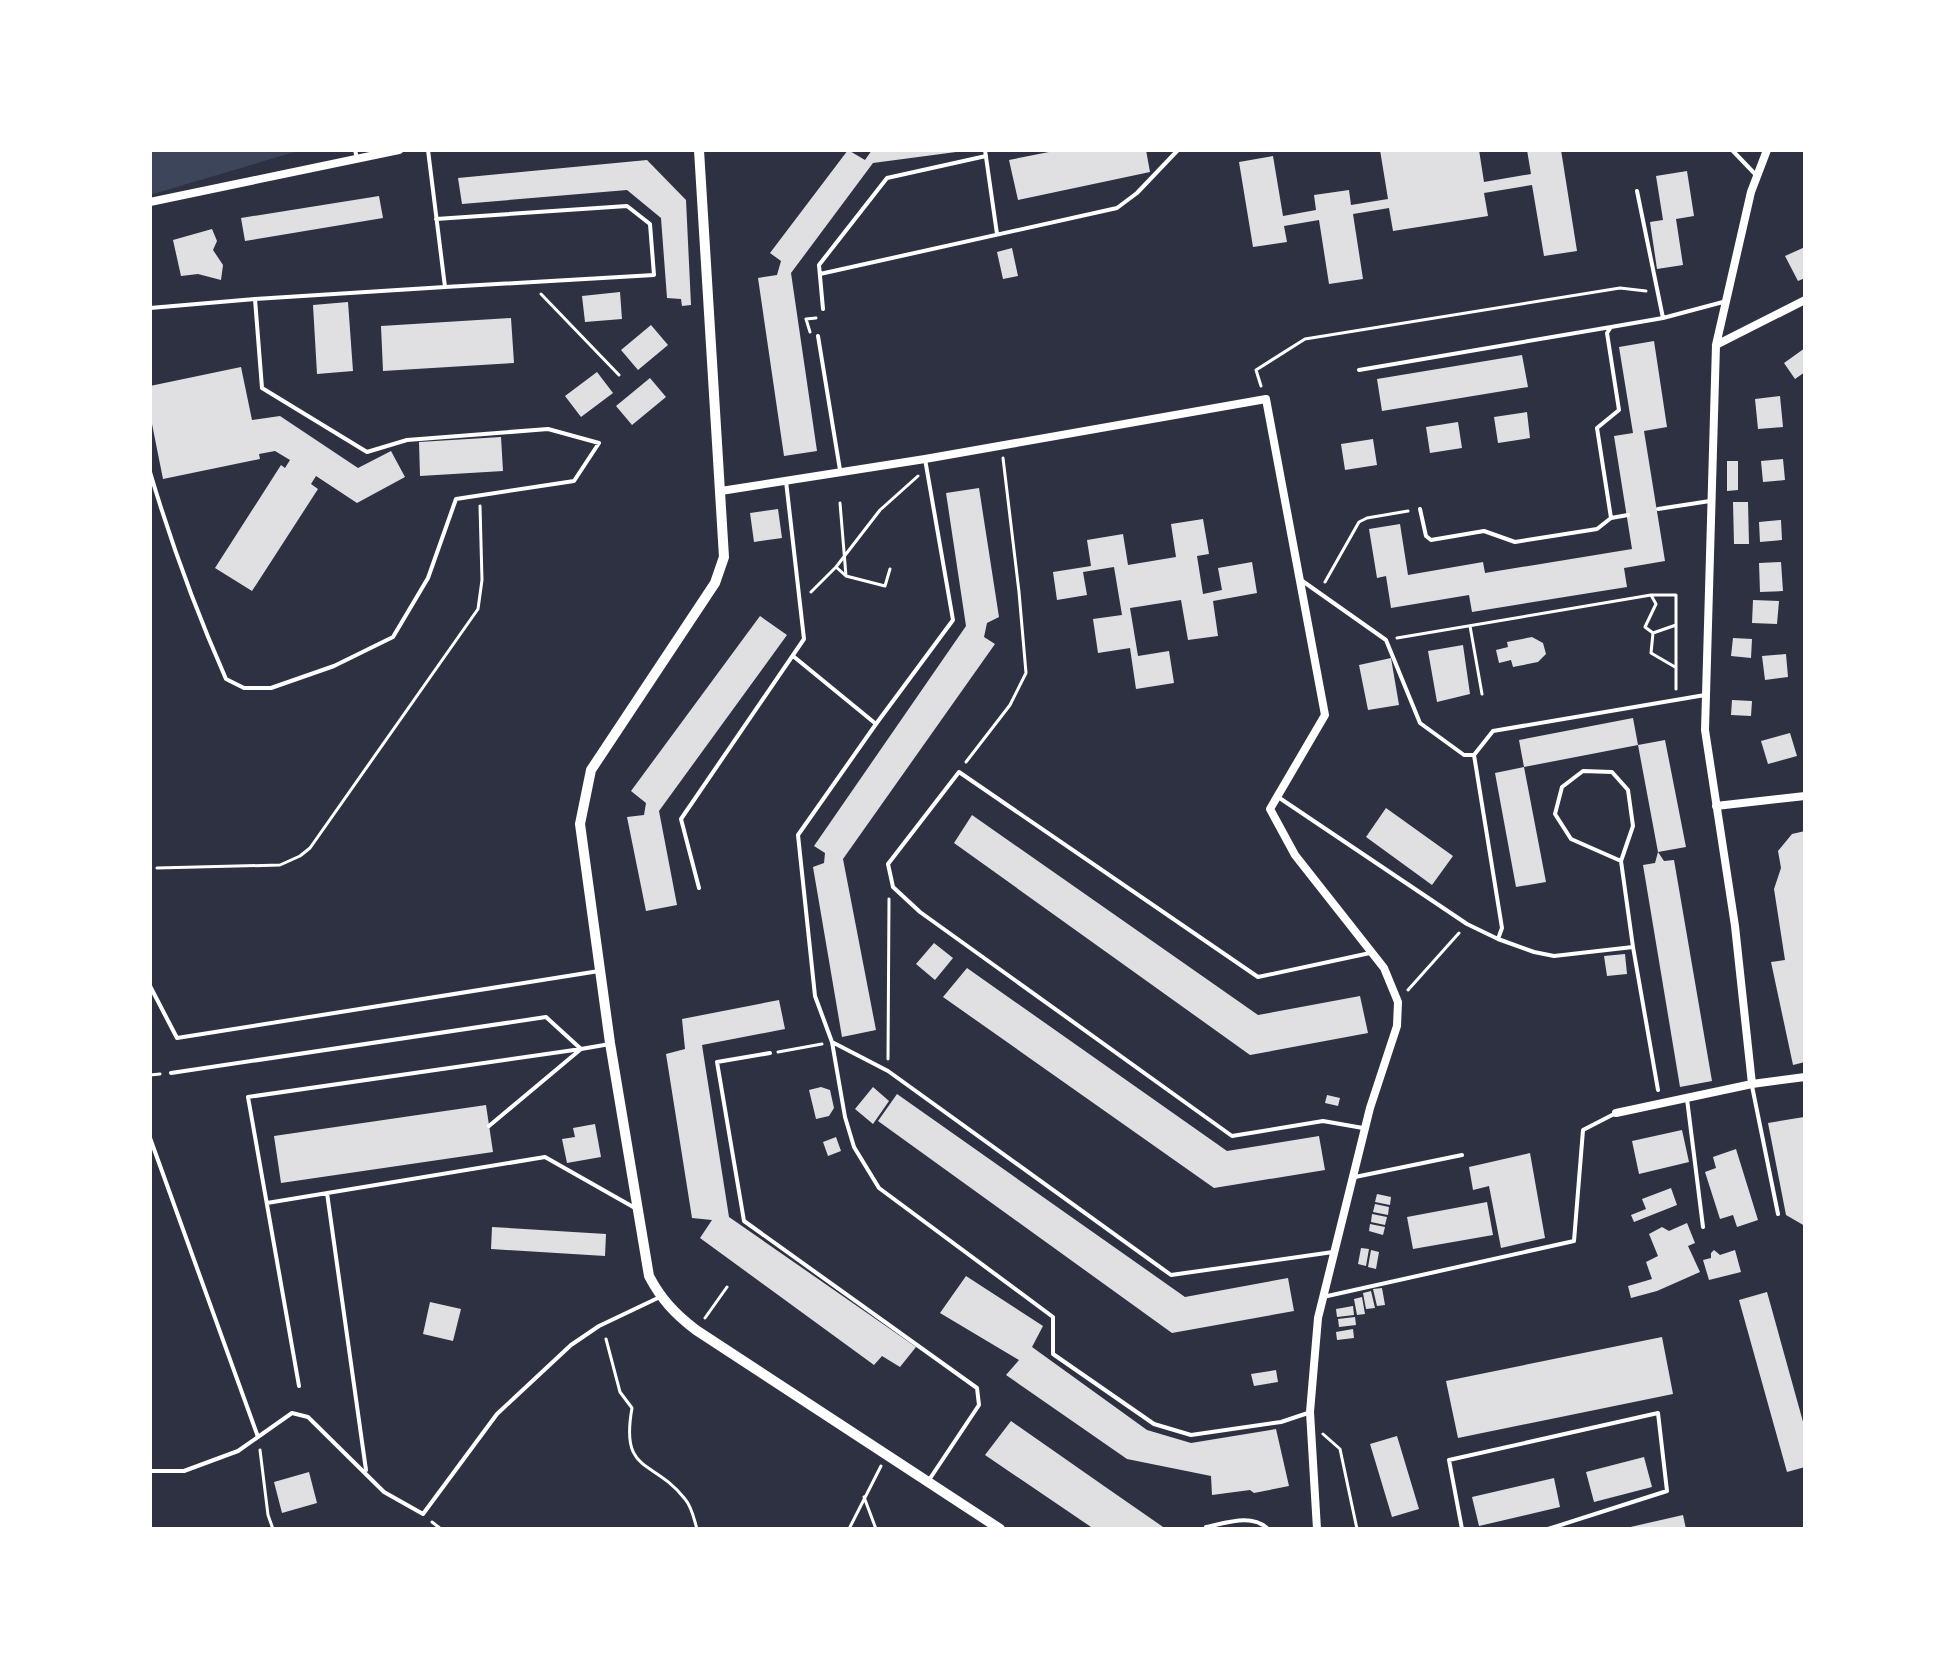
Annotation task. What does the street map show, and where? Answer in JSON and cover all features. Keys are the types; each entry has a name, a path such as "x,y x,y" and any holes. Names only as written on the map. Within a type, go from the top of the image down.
{"street":[{"path":"150,202 356,154 399,150"},
{"path":"699,150 724,557 715,583 591,770 580,824 610,1043 649,1276 660,1297 696,1330 1000,1529"},
{"path":"1752,1084 1735,926 1705,730 1716,345 1751,192 1767,150"},
{"path":"1716,345 1805,300"},
{"path":"721,491 926,463 1001,445 1266,399 1325,715 1270,809 1295,855 1384,968 1398,1002 1397,1026 1365,1129 1318,1318 1310,1412 1317,1529"},
{"path":"1716,806 1805,796"},
{"path":"1616,1113 1752,1084 1805,1077"}],"lane":[{"path":"428,150 445,287"},
{"path":"820,274 1117,208 1145,186 1178,150"},
{"path":"1732,150 1757,176"},
{"path":"823,309 819,265 887,178 985,153 997,234"},
{"path":"1637,191 1663,318"},
{"path":"150,308 654,275 650,224 627,206 436,219"},
{"path":"150,472 167,531 226,679 244,688 271,688 302,679 393,637 428,578 456,499 574,481 599,443 548,429 407,440 367,452 262,388 255,299"},
{"path":"1359,370 1663,318 1726,301"},
{"path":"1611,327 1607,333 1619,410 1597,428 1611,518"},
{"path":"818,336 840,473"},
{"path":"926,463 953,620 798,835 815,996 832,1042 845,1117 854,1147 879,1188 1053,1317 1053,1354 1154,1424 1191,1435 1281,1422 1310,1412"},
{"path":"699,888 681,819 804,639 786,481"},
{"path":"1658,509 1710,501"},
{"path":"1420,509 1426,536 1431,540 1484,531 1515,542 1597,529 1611,518 1628,515"},
{"path":"1301,580 1386,640 1420,723 1464,755 1474,755"},
{"path":"793,656 876,724"},
{"path":"1498,939 1502,928 1474,755 1493,731 1706,695"},
{"path":"1621,861 1571,839 1555,814 1562,787 1583,771 1612,772 1628,790 1633,826 1621,861 1658,1090"},
{"path":"1365,1129 1323,1121 1232,1136 920,912 893,887 888,864 959,772 1258,977 1373,952"},
{"path":"1278,797 1467,924 1498,939 1554,956 1633,947"},
{"path":"150,986 177,1038 602,971"},
{"path":"171,1073 546,1017 581,1049"},
{"path":"832,1042 888,1071 1171,1275 1333,1252"},
{"path":"299,1386 248,1097 610,1043"},
{"path":"489,1126 581,1049"},
{"path":"770,1053 717,1062 744,1221 977,1388 979,1405 928,1482"},
{"path":"1752,1084 1778,1214"},
{"path":"1687,1099 1703,1227"},
{"path":"1323,1297 1574,1241 1583,1130 1616,1113"},
{"path":"150,1138 258,1437"},
{"path":"1353,1177 1462,1155"},
{"path":"267,1203 545,1157 636,1209"},
{"path":"327,1193 366,1472"},
{"path":"150,1471 184,1471 238,1451 292,1413 308,1417 384,1492 423,1514 497,1414 571,1345 599,1326 660,1297"},
{"path":"1462,1529 1449,1460 1658,1413 1667,1491 1548,1529"},
{"path":"1206,1527 1249,1520 1263,1523 1268,1529"}],"path":[{"path":"530,282 619,375"},
{"path":"1266,399 1256,370 1305,339 1620,288 1658,292"},
{"path":"806,319 807,330"},
{"path":"959,772 1010,705 1026,673 1001,445"},
{"path":"811,592 836,567 880,510 926,463"},
{"path":"157,868 280,865 310,848 478,609 482,580 480,496"},
{"path":"840,503 846,576"},
{"path":"1319,593 1359,522 1420,509"},
{"path":"836,567 846,576 885,586 890,569"},
{"path":"1386,640 1651,595 1676,595 1676,699"},
{"path":"1651,595 1656,604 1645,627 1653,633"},
{"path":"1653,633 1676,625"},
{"path":"1470,626 1482,694"},
{"path":"1653,633 1651,653 1676,668"},
{"path":"888,1071 888,902 893,887"},
{"path":"1398,1002 1467,924"},
{"path":"792,1049 832,1042"},
{"path":"705,1318 727,1287"},
{"path":"606,1339 620,1392 632,1408 629,1446 637,1460 660,1474 688,1501 697,1529"},
{"path":"1311,1423 1340,1449 1357,1529"},
{"path":"258,1437 268,1515 273,1529"},
{"path":"849,1529 875,1475"},
{"path":"864,1497 876,1529"}],"shaded area":[{"path":"150,150 301,150 150,195"}],"building":[{"path":"848,150 865,160 872,150 956,152 873,163 791,273 817,451 784,456 758,278 777,275 781,261 770,253"},
{"path":"1059,150 1146,150 1150,172 1018,200 1009,160"},
{"path":"1380,150 1479,150 1484,182 1531,174 1527,150 1561,150 1577,251 1544,256 1532,185 1484,193 1488,216 1393,231 1389,208 1353,214 1363,279 1329,284 1319,220 1284,226 1287,242 1253,247 1239,162 1273,156 1283,216 1316,210 1314,195 1349,190 1351,205 1388,199"},
{"path":"647,160 686,200 691,305 682,306 681,299 667,298 661,218 627,190 462,204 458,178"},
{"path":"1687,171 1694,216 1676,219 1683,265 1657,269 1650,222 1663,220 1656,176"},
{"path":"379,196 383,218 245,241 241,218"},
{"path":"212,229 217,241 213,250 223,265 221,280 198,274 181,276 173,240"},
{"path":"1805,247 1805,278 1798,281 1785,256"},
{"path":"1012,248 1018,276 1003,279 997,252"},
{"path":"620,292 622,319 585,322 582,296"},
{"path":"348,302 353,371 317,374 313,305"},
{"path":"511,318 514,363 383,371 381,326"},
{"path":"651,325 668,345 638,370 621,350"},
{"path":"1654,341 1667,427 1644,431 1665,561 1624,568 1627,587 1472,612 1469,595 1391,608 1386,576 1377,578 1369,529 1400,524 1408,575 1483,562 1485,573 1632,549 1614,436 1633,433 1619,347"},
{"path":"1805,348 1805,372 1795,379 1784,363"},
{"path":"1522,355 1528,387 1382,411 1377,379"},
{"path":"241,367 252,420 280,416 358,468 391,451 405,477 357,503 316,476 311,484 318,489 252,591 215,568 281,465 285,468 290,460 275,451 259,454 260,459 163,479 150,414 150,386"},
{"path":"597,372 613,393 581,417 565,396"},
{"path":"650,378 666,397 632,425 616,406"},
{"path":"1780,396 1783,427 1758,429 1755,399"},
{"path":"1527,412 1530,438 1498,443 1494,417"},
{"path":"1458,422 1462,448 1430,453 1426,427"},
{"path":"501,437 503,471 420,476 419,442"},
{"path":"1373,439 1377,465 1345,470 1341,444"},
{"path":"1783,459 1785,480 1763,482 1761,461"},
{"path":"1727,461 1738,461 1738,490 1727,491"},
{"path":"979,488 999,617 987,623 984,637 995,644 843,859 876,1030 842,1037 813,867 824,863 825,853 814,846 966,626 946,493"},
{"path":"1733,502 1748,502 1749,544 1734,544"},
{"path":"778,509 782,538 754,542 750,513"},
{"path":"1203,519 1209,554 1197,556 1203,594 1222,590 1218,568 1252,562 1257,593 1213,601 1218,636 1188,640 1181,600 1130,608 1138,656 1169,651 1174,683 1136,689 1130,648 1098,653 1093,619 1122,615 1114,567 1083,572 1087,595 1057,600 1053,572 1091,566 1087,540 1123,534 1128,565 1176,557 1171,524"},
{"path":"1781,520 1782,540 1760,542 1759,522"},
{"path":"1781,562 1783,591 1760,592 1759,563"},
{"path":"1753,600 1779,601 1777,624 1752,623"},
{"path":"760,616 787,635 659,811 677,905 646,911 627,817 644,815 646,803 631,791"},
{"path":"1532,637 1543,643 1546,654 1538,662 1513,667 1511,660 1499,663 1496,650 1508,647 1507,642"},
{"path":"1733,638 1752,639 1751,658 1731,656"},
{"path":"1463,645 1470,694 1437,702 1428,651"},
{"path":"1786,654 1788,677 1765,680 1762,656"},
{"path":"1391,658 1399,705 1368,710 1359,665"},
{"path":"1732,700 1752,701 1751,716 1731,715"},
{"path":"1633,718 1638,745 1524,767 1519,740"},
{"path":"1790,733 1797,756 1768,764 1761,741"},
{"path":"1665,740 1686,847 1658,852 1638,745"},
{"path":"1524,767 1546,882 1516,887 1495,773"},
{"path":"1386,808 1453,856 1432,885 1366,837"},
{"path":"972,815 1258,1015 1360,996 1368,1033 1250,1055 954,843"},
{"path":"1805,831 1805,1062 1793,1065 1771,962 1785,960 1774,889 1781,868 1778,851 1792,834"},
{"path":"1658,852 1664,861 1674,860 1712,1081 1680,1087 1643,865 1655,863"},
{"path":"934,943 953,958 935,980 916,964"},
{"path":"1625,954 1627,974 1607,976 1604,956"},
{"path":"967,968 1227,1151 1319,1136 1325,1170 1214,1188 943,997"},
{"path":"779,1000 785,1029 702,1045 729,1217 916,1347 900,1367 882,1356 874,1365 700,1238 712,1220 692,1218 666,1054 685,1049 682,1019"},
{"path":"821,1087 830,1090 834,1108 829,1116 816,1119 809,1090"},
{"path":"873,1087 889,1101 873,1124 855,1109"},
{"path":"897,1094 1185,1297 1288,1278 1294,1311 1172,1333 878,1121"},
{"path":"1327,1095 1340,1098 1338,1106 1325,1103"},
{"path":"486,1105 493,1152 281,1183 274,1136"},
{"path":"1804,1117 1805,1226 1786,1215 1768,1123"},
{"path":"595,1124 601,1157 567,1163 562,1139 575,1137 573,1128"},
{"path":"1682,1130 1689,1162 1639,1174 1632,1141"},
{"path":"836,1137 841,1151 828,1156 823,1142"},
{"path":"1736,1149 1758,1220 1737,1227 1733,1215 1720,1219 1705,1172 1716,1168 1713,1157"},
{"path":"1530,1153 1545,1238 1501,1248 1489,1186 1473,1190 1469,1167"},
{"path":"1671,1188 1677,1205 1634,1222 1631,1215 1646,1209 1642,1199"},
{"path":"1377,1194 1391,1197 1390,1205 1375,1202"},
{"path":"1487,1202 1493,1235 1413,1249 1407,1217"},
{"path":"1375,1204 1389,1207 1388,1215 1373,1212"},
{"path":"1372,1214 1387,1217 1385,1225 1371,1222"},
{"path":"1687,1223 1695,1243 1688,1246 1700,1272 1657,1291 1631,1298 1628,1286 1652,1279 1646,1262 1658,1256 1649,1234 1662,1227 1669,1231"},
{"path":"1370,1224 1385,1227 1383,1235 1369,1231"},
{"path":"492,1227 606,1234 605,1256 491,1249"},
{"path":"1361,1248 1369,1249 1366,1266 1358,1264"},
{"path":"1371,1250 1379,1252 1376,1269 1368,1267"},
{"path":"1714,1250 1720,1255 1735,1250 1741,1272 1709,1280 1703,1260 1711,1258"},
{"path":"966,1276 1043,1326 1032,1347 1147,1430 1191,1443 1276,1429 1289,1486 1254,1493 1250,1490 1212,1495 1211,1476 1127,1459 1006,1375 1019,1360 940,1313"},
{"path":"1382,1288 1385,1305 1377,1306 1373,1289"},
{"path":"1371,1291 1375,1308 1366,1309 1363,1293"},
{"path":"1767,1292 1805,1429 1805,1467 1787,1472 1739,1300"},
{"path":"1362,1297 1365,1314 1357,1315 1354,1299"},
{"path":"430,1302 461,1309 453,1341 423,1334"},
{"path":"1353,1306 1354,1315 1337,1317 1336,1309"},
{"path":"1355,1317 1356,1325 1339,1327 1338,1319"},
{"path":"1353,1329 1354,1338 1337,1340 1336,1332"},
{"path":"1662,1337 1673,1394 1458,1438 1446,1381"},
{"path":"1276,1370 1278,1382 1254,1386 1251,1374"},
{"path":"1011,1421 1166,1529 1094,1529 985,1455"},
{"path":"1397,1436 1419,1509 1392,1517 1370,1444"},
{"path":"1644,1457 1652,1487 1594,1502 1586,1472"},
{"path":"309,1472 317,1503 282,1513 274,1482"},
{"path":"1554,1478 1560,1507 1479,1526 1472,1497"},
{"path":"1683,1515 1686,1529 1626,1529 1626,1528"}]}
